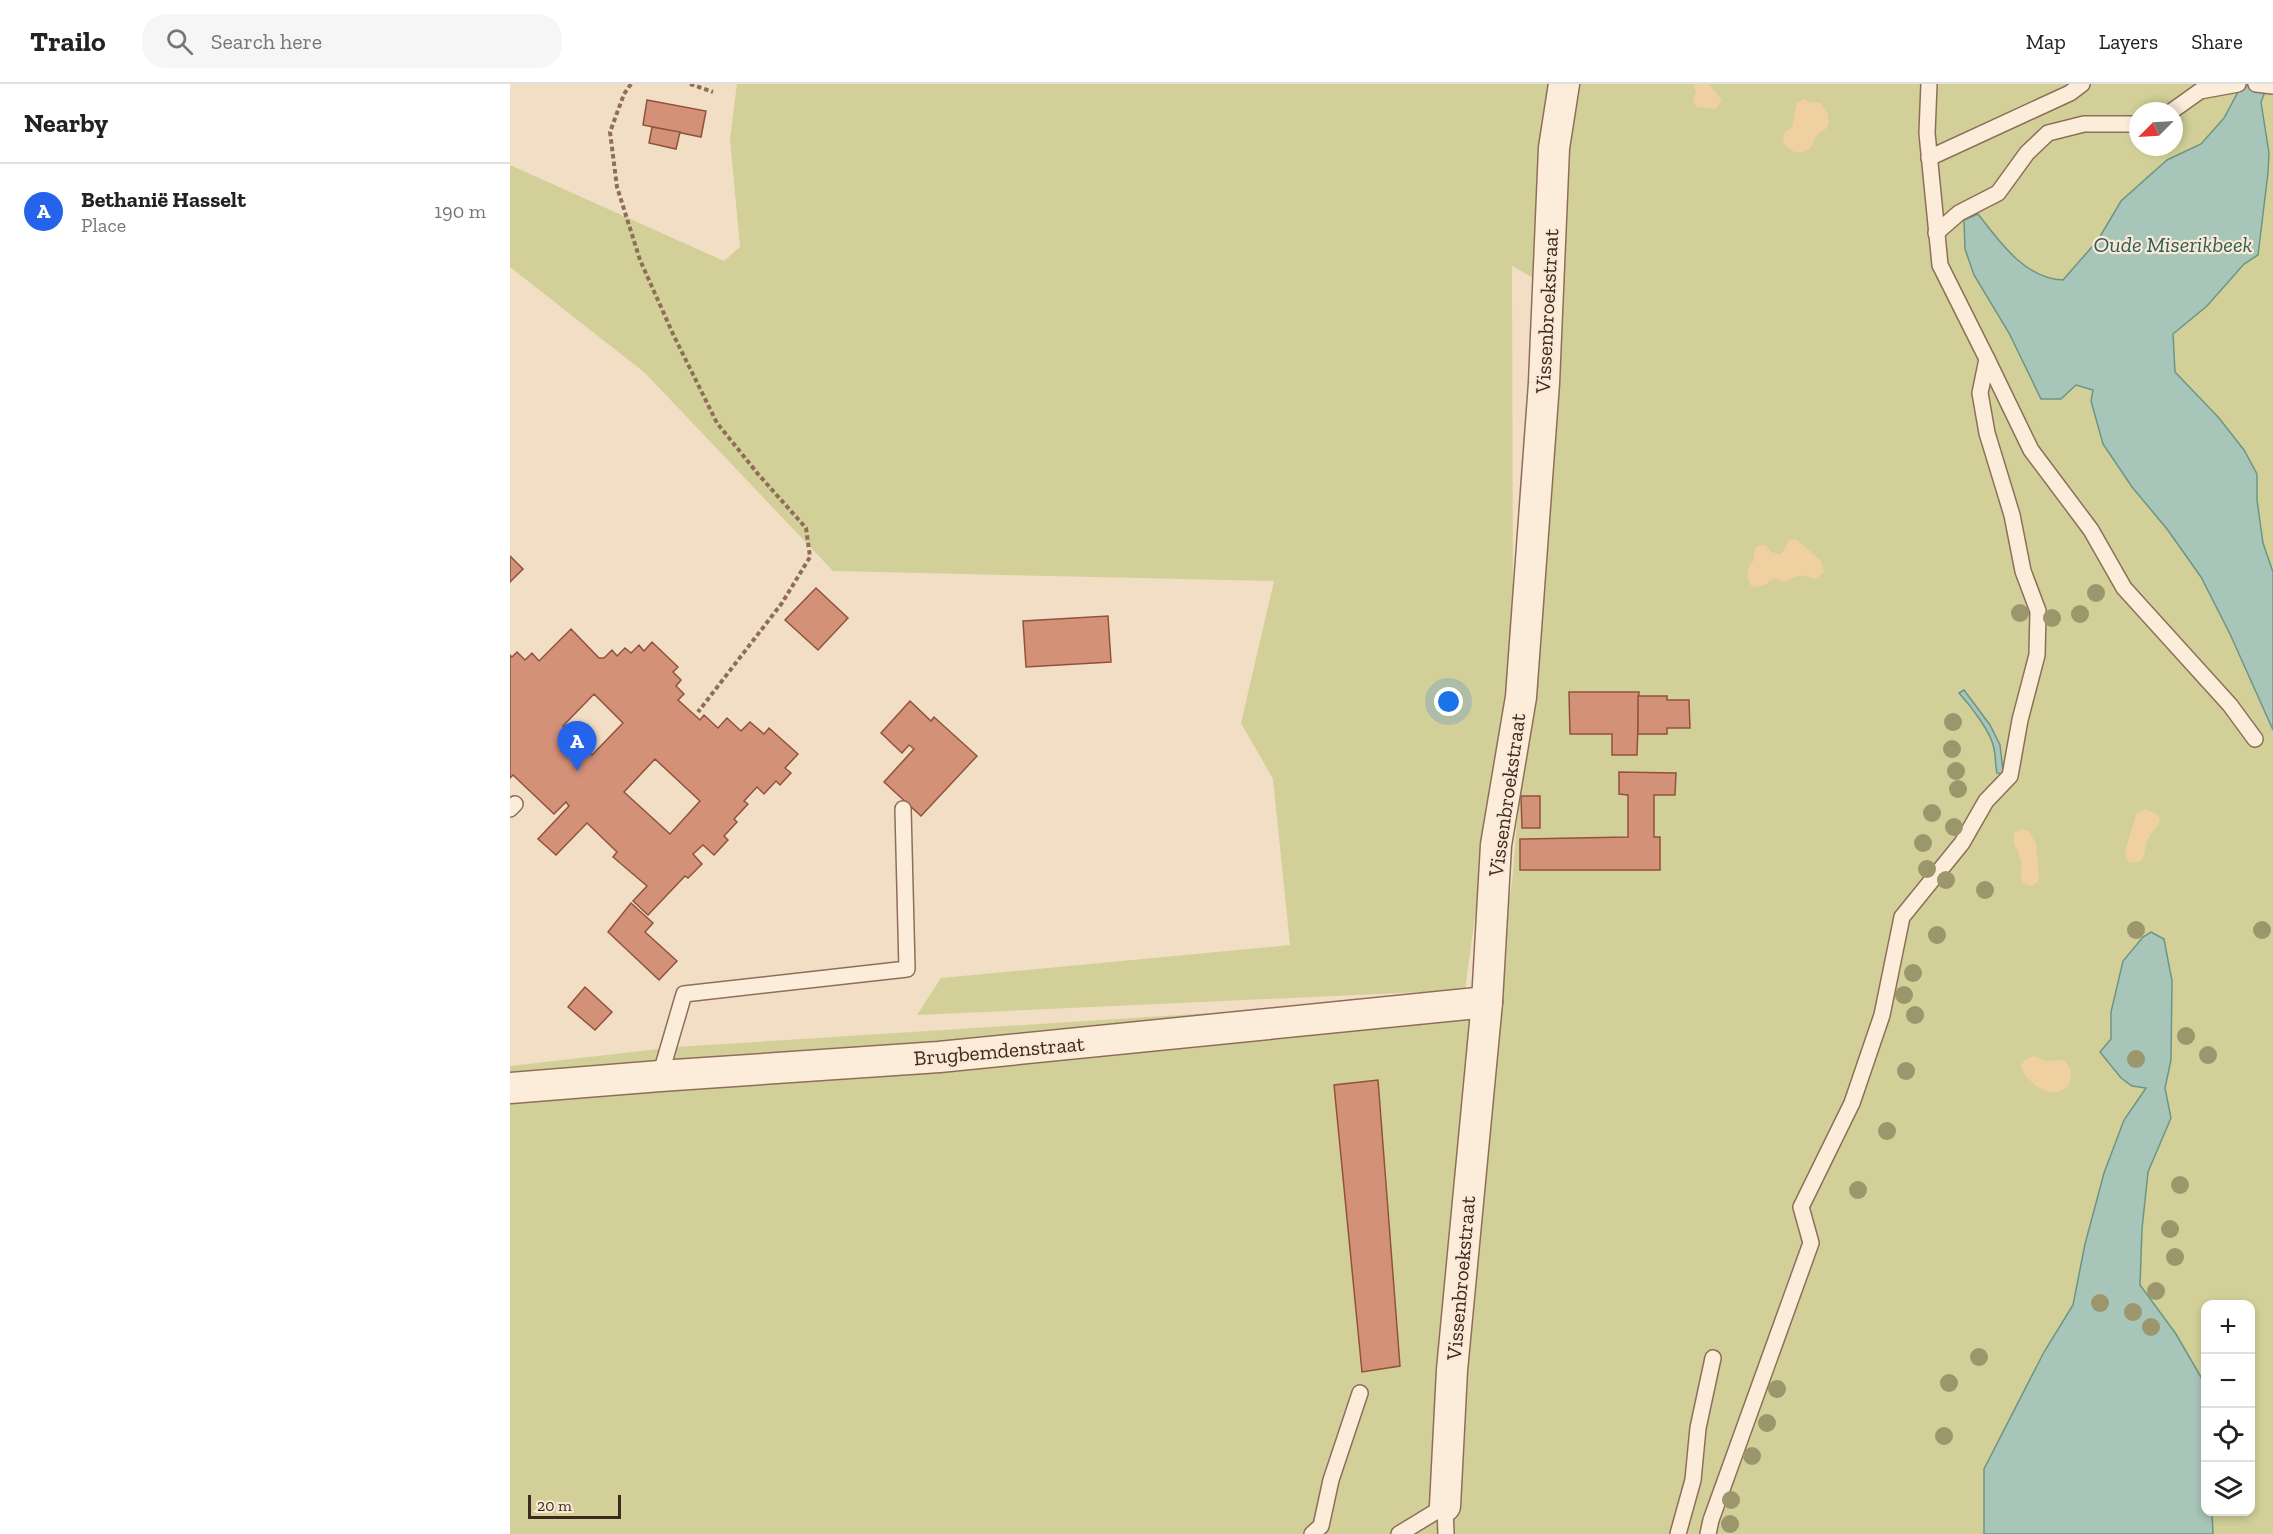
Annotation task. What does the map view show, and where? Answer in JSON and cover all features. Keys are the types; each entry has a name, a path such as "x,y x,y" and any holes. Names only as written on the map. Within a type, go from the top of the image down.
{"street":[{"name":"Vissenbroekstraat","path":"1446,1520 1452,1370 1487,1002 1496,845 1521,697 1544,383 1554,148 1564,84"},
{"name":"Brugbemdenstraat","path":"510,1088 939,1057 1487,1002"}],"lane":[{"path":"1929,84 1927,134 1940,265 2031,450 2091,530 2124,588 2230,705 2255,740"},
{"path":"1929,158 2059,98 2082,84"},
{"path":"2183,103 2200,91 2238,84"},
{"path":"1936,233 1959,213 1998,192 2027,153 2048,133 2084,124 2129,124"},
{"path":"1708,1534 1711,1520 1811,1243 1801,1207 1852,1103 1882,1015 1902,917 1962,843 1986,801 2010,776 2020,720 2037,655 2038,611 2023,571 2013,515 1987,433 1980,393 1987,359"},
{"path":"660,1076 684,994 907,969 903,809"},
{"path":"1678,1534 1693,1480 1698,1428 1713,1358"},
{"path":"1312,1534 1321,1526 1332,1480 1360,1393"},
{"path":"1399,1534 1446,1520"}],"path":[{"path":"631,84 624,94 610,132 617,187 640,260 717,423 806,528 810,557 782,603 698,712"},
{"path":"690,84 713,92"}],"shaded area":[{"path":"737,84 2273,84 2273,1534 510,1534 510,1066 676,1047 1479,996 1495,983 1512,883 1560,293 1512,266 1513,637 1465,990 917,1015 941,978 1290,945 1273,779 1241,723 1274,581 833,571 645,373 510,267 510,165 724,261 740,247 730,139"}],"sand":[{"path":"1693,84 1709,84 1722,101 1715,109 1696,107 1693,101 1696,92"},
{"path":"1805,99 1811,103 1821,103 1827,111 1829,124 1814,139 1812,146 1801,153 1784,144 1783,134 1792,127 1797,103"},
{"path":"1796,539 1821,561 1824,572 1815,579 1801,575 1784,582 1774,578 1765,585 1752,587 1747,573 1754,560 1757,546 1765,545 1771,552 1780,554 1784,551 1788,541"},
{"path":"2146,809 2158,816 2160,822 2147,841 2144,856 2140,862 2128,862 2125,851 2137,813"},
{"path":"2021,829 2028,831 2036,843 2039,878 2038,882 2030,886 2023,882 2021,861 2014,843 2015,832"},
{"path":"2034,1056 2045,1061 2064,1060 2068,1064 2071,1079 2066,1088 2051,1092 2039,1088 2029,1080 2021,1065 2026,1059"}],"water":[{"name":"Oude Miserikbeek","path":"2247,84 2268,84 2261,102 2269,153 2258,255 2244,264 2207,306 2173,334 2175,372 2219,418 2244,450 2257,474 2257,500 2263,543 2273,572 2273,730 2230,634 2201,577 2167,529 2132,487 2103,444 2091,401 2093,390 2076,385 2061,399 2041,399 2009,333 1974,275 1965,249 1964,220 1978,214 2004,246 2025,266 2049,278 2063,280 2098,240 2121,201 2167,160 2176,156 2183,156 2183,152 2201,144 2224,118 2238,92"},
{"path":"1964,690 1990,725 2000,745 2003,771 2001,774 1997,773 1995,752 1985,727 1959,693"},
{"path":"2151,932 2164,939 2172,981 2171,1060 2165,1088 2171,1118 2148,1172 2142,1229 2140,1285 2176,1334 2201,1377 2201,1516 2212,1516 2213,1534 1984,1534 1984,1469 2044,1352 2073,1305 2085,1244 2104,1173 2124,1120 2146,1088 2132,1086 2121,1078 2100,1052 2111,1039 2111,1012 2123,961 2143,937"}],"building":[{"path":"647,100 706,111 701,137 643,125"},
{"path":"652,127 680,132 676,149 649,143"},
{"path":"510,556 523,569 510,582"},
{"path":"816,588 848,618 818,650 785,620"},
{"path":"1108,616 1111,662 1026,667 1023,621"},
{"path":"571,629 599,658 604,658 612,650 617,656 625,648 631,653 639,645 644,651 652,642 678,667 673,672 681,680 676,686 684,694 678,700 700,720 704,715 718,728 727,718 741,731 750,722 764,734 769,728 798,754 785,768 791,773 780,785 776,781 764,794 757,787 744,801 748,804 734,819 737,822 724,836 728,840 714,855 703,845 693,854 702,864 688,878 685,876 648,915 633,901 647,886 613,857 617,852 587,823 556,855 538,839 569,806 566,802 554,814 513,775 510,778 510,655 512,657 517,652 525,660 532,653 539,661","holes":["594,694 623,723 592,755 563,726","655,759 700,801 670,834 624,792"]},
{"path":"1569,692 1639,692 1637,755 1612,755 1612,734 1570,734"},
{"path":"1638,696 1667,696 1667,700 1689,700 1690,728 1667,728 1667,734 1638,734"},
{"path":"910,701 931,721 934,717 977,756 921,816 884,782 914,749 909,745 902,753 881,733"},
{"path":"1619,772 1676,773 1675,795 1654,795 1654,837 1660,837 1660,870 1520,870 1520,839 1628,837 1628,795 1619,794"},
{"path":"1521,796 1540,796 1540,828 1522,828"},
{"path":"631,903 653,923 645,932 677,961 659,980 608,932"},
{"path":"585,987 612,1012 595,1030 568,1007"},
{"path":"1378,1080 1400,1366 1362,1372 1334,1085"}],"place":[{"name":"Bethanië Hasselt","path":"577,771"}]}
